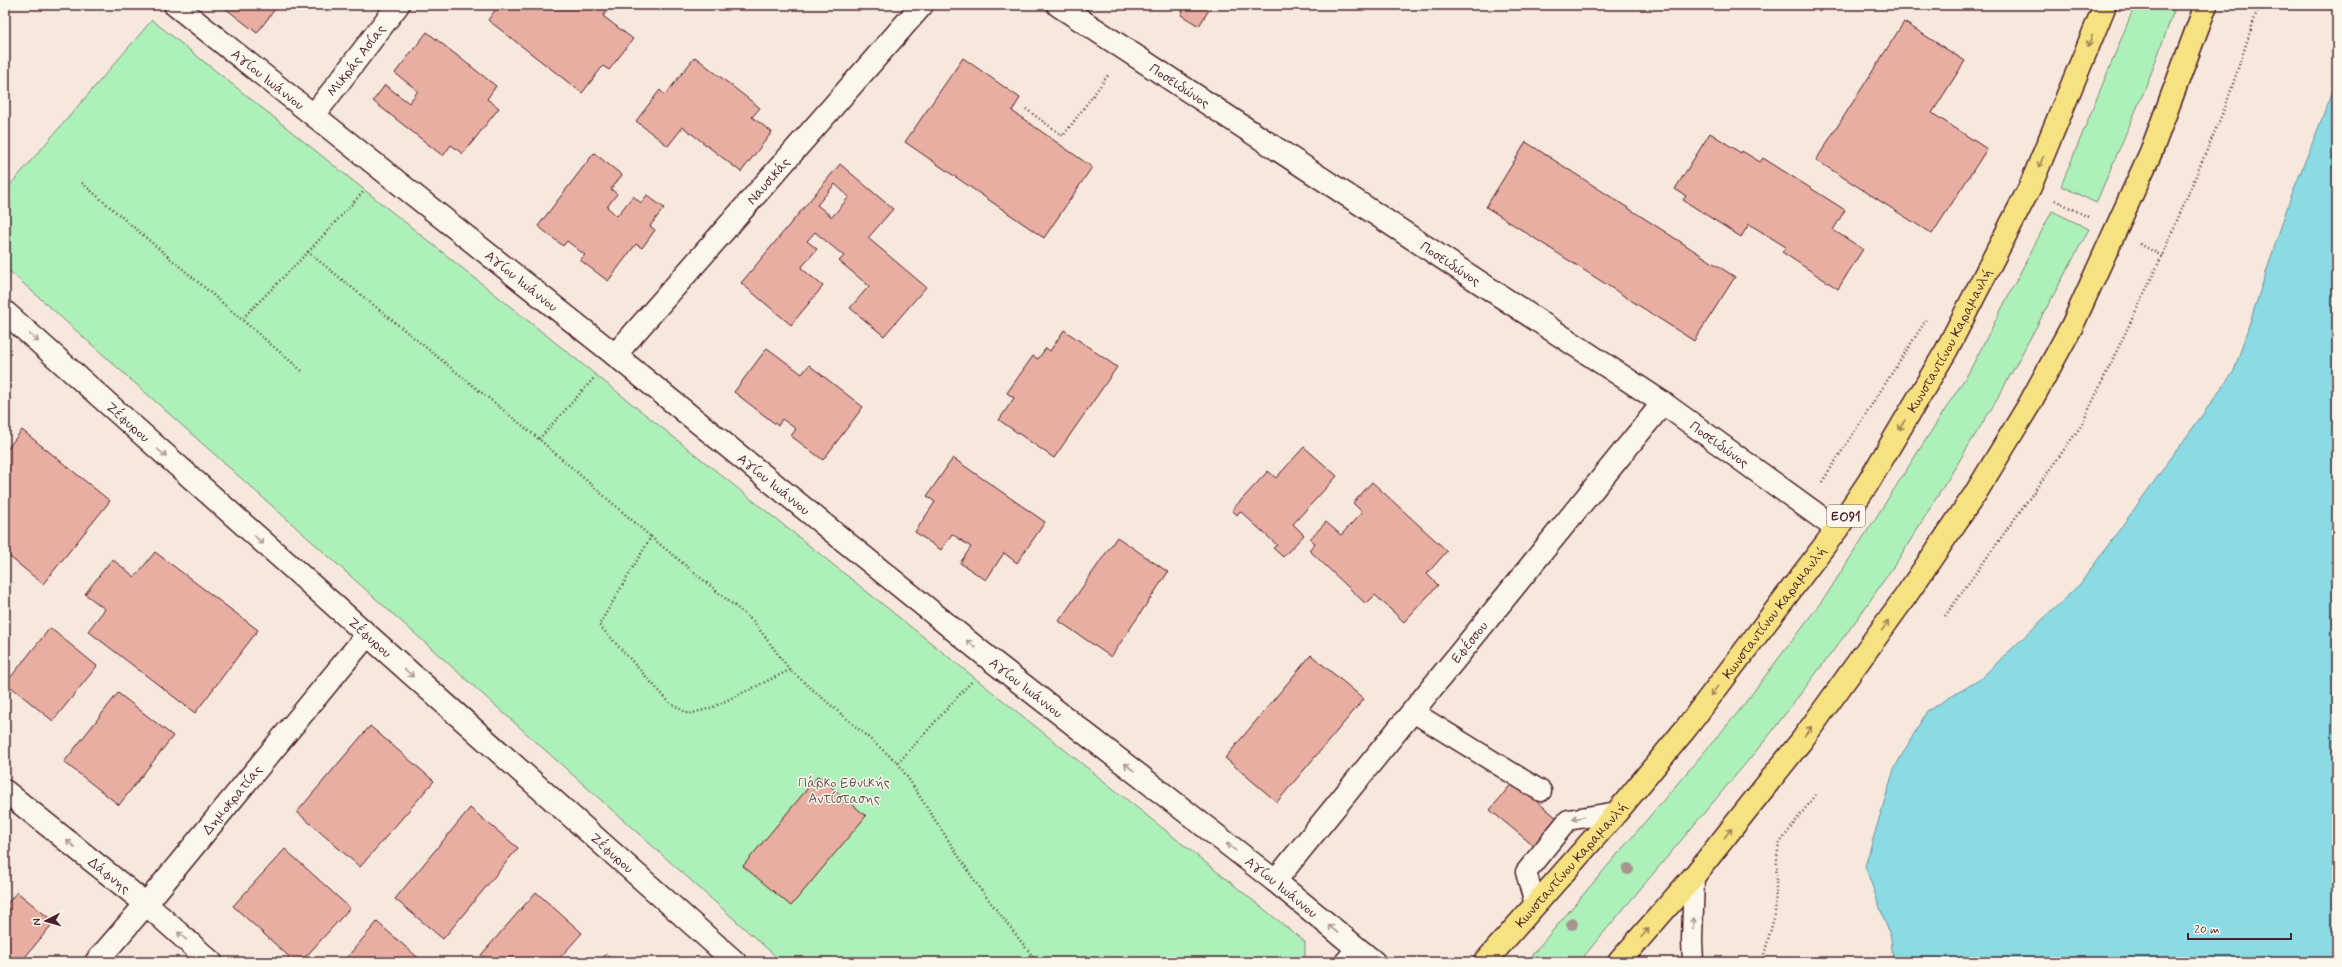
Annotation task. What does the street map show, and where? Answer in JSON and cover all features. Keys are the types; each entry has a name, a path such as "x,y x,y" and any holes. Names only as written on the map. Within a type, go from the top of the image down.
{"highway":[{"name":"Κωνσταντίνου Καραμανλή","path":"1485,962 1617,812 1687,727 1838,529 1871,477 1946,351 2030,186 2105,5"},
{"path":"1619,962 1694,876 1802,740 1905,597 1975,494 2029,405 2072,326 2116,232 2151,152 2206,5"}],"street":[{"name":"Αγίου Ιωάννου","path":"175,5 615,355 991,660 1275,882 1351,955 1374,962"},
{"name":"Μικράς Ασίας","path":"314,115 398,5"},
{"name":"Ναυσικάς","path":"615,355 922,5"},
{"name":"Ποσειδώνος","path":"1058,5 1663,403 1838,529"},
{"name":"Ζέφυρου","path":"5,312 735,962"},
{"name":"Εφέσσου","path":"1275,882 1663,403"},
{"name":"Δημοκρατίας","path":"96,962 146,904 367,635"},
{"name":"Δάφνης","path":"5,791 146,904 211,962"}],"lane":[{"path":"1413,712 1541,791"},
{"path":"1535,904 1526,872 1568,820 1617,812"},
{"path":"1693,962 1692,940 1694,876"}],"path":[{"path":"1945,616 2081,426 2162,256 2226,105 2259,5"},
{"path":"1026,110 1063,136 1126,50"},
{"path":"243,318 308,252 383,171"},
{"path":"82,183 243,318 302,371"},
{"path":"2030,186 2162,256"},
{"path":"308,252 539,439 651,537 753,621 790,670 898,763 978,886 1037,962"},
{"path":"1806,506 1929,317"},
{"path":"539,439 615,355"},
{"path":"651,537 599,625 670,703 689,714 711,708 790,670"},
{"path":"898,763 991,660"},
{"path":"1762,962 1775,914 1777,857 1779,844 1815,796"}],"green space":[{"path":"2135,5 2176,5 2148,82 2096,203 2061,186"},
{"name":"Πάρκο Εθνικής Αντίστασης","path":"152,20 1305,942 1305,962 782,962 5,267 5,191"},
{"path":"2052,211 2089,229 1998,398 1900,557 1858,618 1767,738 1579,962 1526,962 1739,711 1827,594 1969,372"}],"water":[{"path":"2337,81 2337,962 1893,962 1891,938 1865,866 1894,769 1927,711 1979,680 2080,584 2234,371 2290,199"}],"building":[{"path":"221,5 278,5 257,33"},
{"path":"499,5 612,5 603,16 633,39 609,70 603,66 582,93 488,20"},
{"path":"1174,5 1212,5 1199,26 1181,15 1183,11"},
{"path":"1904,22 1965,61 1932,113 1987,149 1932,234 1816,160"},
{"path":"427,32 496,86 487,99 499,108 463,154 451,145 443,156 373,101 385,85 409,103 418,91 395,73"},
{"path":"695,57 760,108 752,117 772,132 741,172 683,127 668,146 636,121 660,90 665,95"},
{"path":"963,58 1020,98 1012,111 1092,167 1044,238 905,142"},
{"path":"1710,133 1741,153 1742,151 1760,162 1763,158 1845,210 1833,230 1863,249 1838,289 1782,252 1786,247 1749,224 1741,237 1683,200 1686,196 1675,189"},
{"path":"1526,142 1735,277 1694,341 1486,207"},
{"path":"594,153 622,175 611,189 617,194 607,207 617,216 633,196 641,203 647,195 664,208 650,226 655,230 642,248 636,244 608,281 580,260 585,255 567,241 563,246 538,226"},
{"path":"840,164 893,209 868,238 926,287 884,336 850,308 869,286 839,261 844,256 815,232 807,241 817,249 801,268 823,286 791,325 741,283","holes":["835,184 849,197 832,217 817,205"]},
{"path":"1064,330 1117,367 1054,458 999,420 1014,398 1007,393 1033,356 1038,359 1046,348 1050,351"},
{"path":"767,348 802,374 809,365 863,407 823,460 791,436 796,429 782,419 778,426 734,392"},
{"path":"22,430 110,501 43,584 5,553 5,452"},
{"path":"1304,447 1337,476 1293,524 1304,535 1283,557 1273,548 1277,545 1240,511 1237,515 1232,510 1268,471 1276,478"},
{"path":"953,458 1045,522 1017,563 1004,553 986,580 960,563 971,547 952,534 941,550 915,532 935,502 927,496"},
{"path":"1372,482 1447,551 1427,574 1438,585 1404,622 1375,595 1366,604 1309,550 1315,543 1310,539 1326,522 1341,535 1362,512 1353,503"},
{"path":"1117,537 1168,572 1111,657 1059,621"},
{"path":"155,552 258,630 195,713 88,631 105,609 85,594 112,559 135,577"},
{"path":"50,628 97,666 53,721 6,683"},
{"path":"1311,655 1364,699 1277,802 1225,758"},
{"path":"118,693 173,736 119,805 64,762"},
{"path":"370,726 434,781 360,867 297,812"},
{"path":"818,776 866,816 791,906 743,866"},
{"path":"1513,782 1557,818 1534,846 1490,810"},
{"path":"470,808 518,848 443,939 395,899"},
{"path":"285,849 350,908 301,962 295,962 233,906"},
{"path":"17,892 54,922 21,962 5,962 5,906"},
{"path":"536,892 582,933 556,962 489,962 481,955"},
{"path":"377,922 423,962 343,962"},
{"path":"606,954 616,962 599,962"}]}
